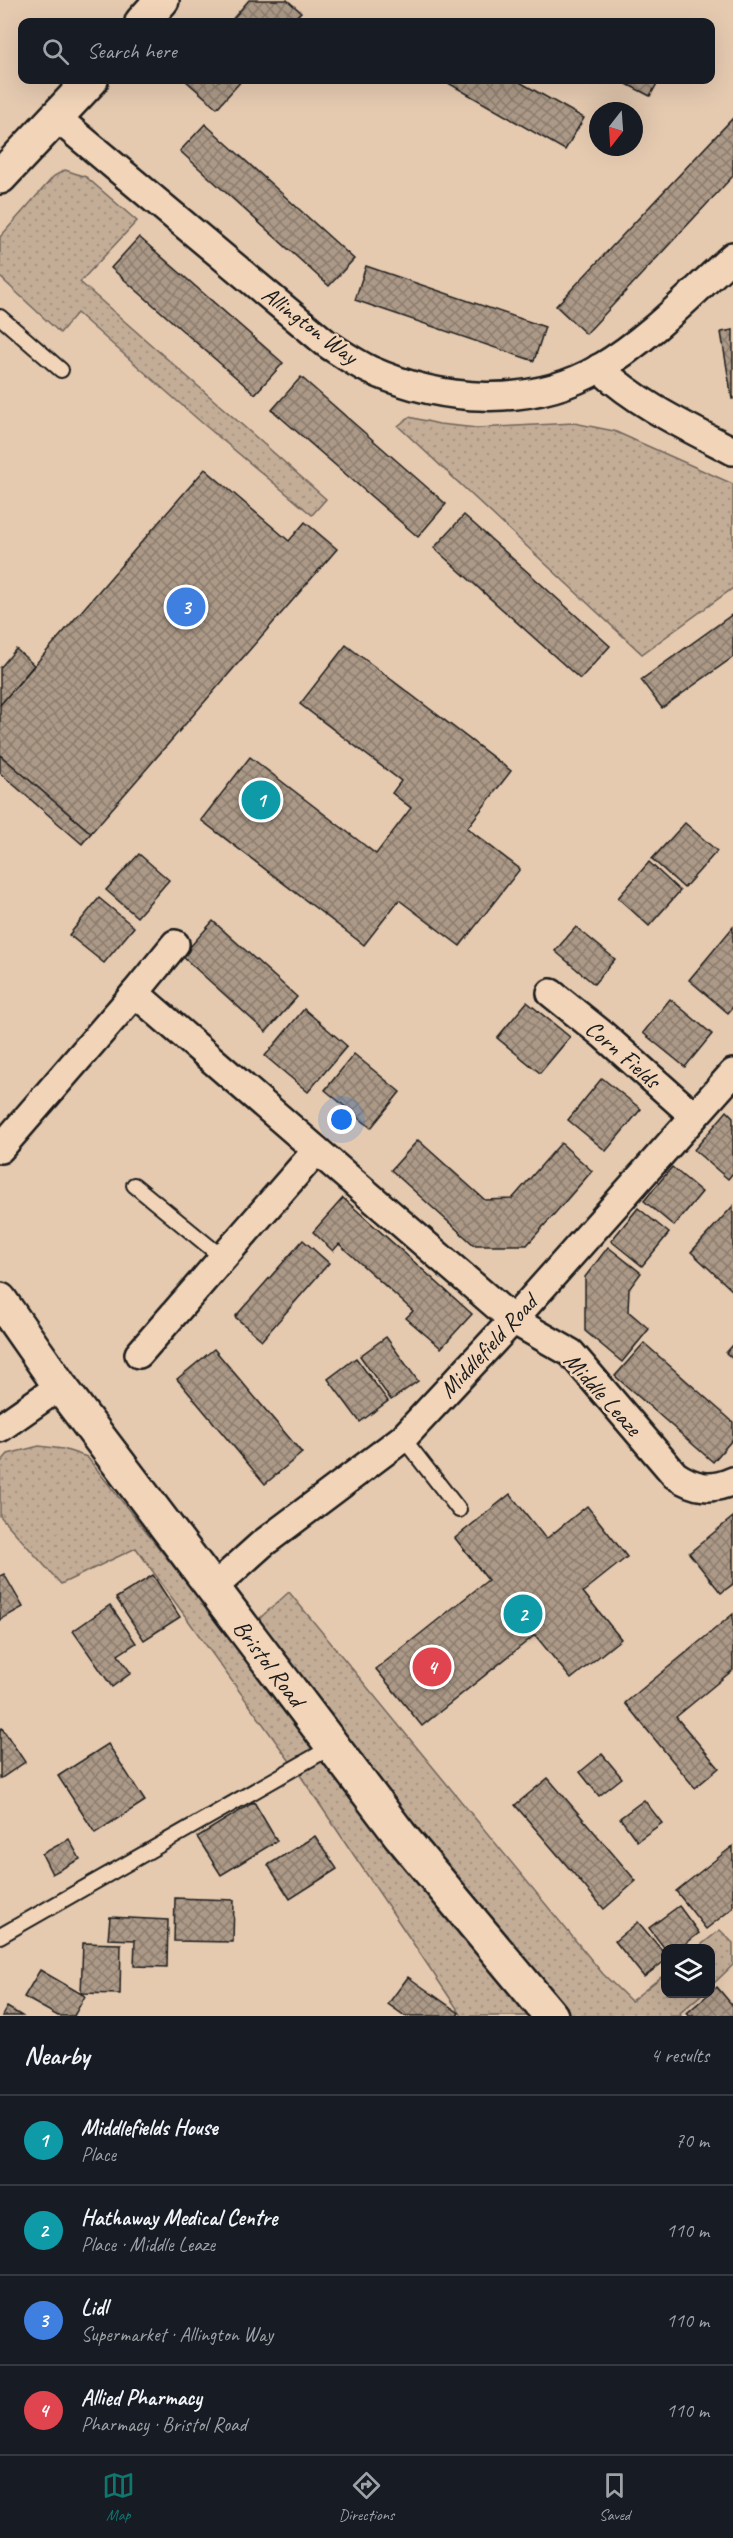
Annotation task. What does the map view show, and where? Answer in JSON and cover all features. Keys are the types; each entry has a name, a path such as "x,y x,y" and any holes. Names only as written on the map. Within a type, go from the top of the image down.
{"main road":[{"path":"146,18 162,0"},
{"path":"0,177 87,84"},
{"name":"Bristol Road","path":"0,1300 60,1386 333,1746 467,1918 551,2016"}],"street":[{"name":"Allington Way","path":"57,118 327,344 369,369 418,387 461,396 496,396 561,385 599,368 665,318 733,256"},
{"path":"599,368 625,392 658,413 733,451"},
{"path":"0,1149 175,944"},
{"name":"Middle Leaze","path":"135,993 513,1320 571,1353 675,1475 697,1487 720,1486 733,1481"},
{"name":"Corn Fields","path":"551,993 602,1034 694,1116"},
{"name":"Middlefield Road","path":"213,1588 262,1544 373,1463 403,1437 513,1320 733,1073"},
{"path":"139,1354 316,1151"},
{"path":"0,1428 60,1386"}],"lane":[{"path":"0,317 61,370"},
{"path":"134,1185 223,1258"},
{"path":"403,1437 459,1510"},
{"path":"0,1936 333,1746"}],"shaded area":[{"path":"65,170 86,177 137,221 80,282 326,499 312,515 201,422 77,313 60,333 0,277 0,237 54,176"},
{"path":"409,417 439,424 477,428 574,423 614,431 733,484 733,588 642,654 398,426"},
{"path":"39,1446 63,1449 87,1457 233,1642 289,1592 603,1974 631,2001 661,1977 661,1998 697,1998 680,2013 681,2016 462,2016 302,1778 136,1548 61,1584 0,1516 0,1463 8,1454"},
{"path":"720,1930 733,1943 733,1965 715,1982 715,1944 702,1944"}],"building":[{"path":"249,0 287,0 301,12 295,18 233,18"},
{"path":"190,84 238,84 217,108"},
{"path":"450,84 523,84 584,118 565,150"},
{"path":"627,84 657,84 650,96"},
{"path":"733,118 733,176 586,334 556,306"},
{"path":"205,124 354,259 329,286 180,151"},
{"path":"139,237 283,363 255,394 111,268"},
{"path":"366,266 545,327 534,361 355,300"},
{"path":"733,330 733,399 732,399 721,332"},
{"path":"301,377 446,504 418,537 272,410"},
{"path":"205,469 289,541 305,522 337,549 91,833 0,755 0,705"},
{"path":"464,515 610,646 580,679 434,548"},
{"path":"733,614 733,657 662,708 641,680"},
{"path":"346,645 511,771 467,828 520,869 460,946 399,900 364,945 201,820 250,757 376,854 411,808 392,793 401,781 300,704"},
{"path":"16,649 34,665 0,705 0,668"},
{"path":"0,755 91,833 82,844 0,773"},
{"path":"685,823 717,851 684,888 652,859"},
{"path":"139,854 169,880 137,917 106,890"},
{"path":"649,862 680,891 649,926 618,898"},
{"path":"99,898 134,927 104,963 69,935"},
{"path":"213,921 297,997 266,1032 182,956"},
{"path":"576,927 615,959 594,984 555,951"},
{"path":"733,927 733,1007 728,1013 689,980"},
{"path":"670,999 712,1034 685,1067 643,1033"},
{"path":"527,1002 570,1037 540,1073 497,1038"},
{"path":"304,1009 347,1046 308,1092 265,1056"},
{"path":"354,1054 400,1092 371,1128 325,1090"},
{"path":"602,1078 641,1109 606,1151 568,1120"},
{"path":"727,1111 733,1117 733,1173 728,1179 694,1150"},
{"path":"418,1140 485,1200 512,1199 561,1143 592,1171 527,1245 474,1245 391,1170"},
{"path":"672,1167 702,1192 674,1226 644,1201"},
{"path":"343,1198 472,1314 441,1348 406,1318 413,1311 339,1244 333,1251 313,1232"},
{"path":"733,1206 733,1291 691,1252"},
{"path":"638,1208 669,1233 642,1266 611,1241"},
{"path":"303,1240 329,1263 262,1340 235,1317"},
{"path":"608,1247 641,1273 629,1289 628,1311 649,1329 622,1362 585,1331 585,1277"},
{"path":"386,1337 418,1381 391,1400 360,1356"},
{"path":"644,1343 733,1422 733,1439 713,1462 615,1376"},
{"path":"733,1345 733,1359 726,1353"},
{"path":"214,1349 302,1453 265,1484 177,1379"},
{"path":"356,1358 388,1401 360,1422 328,1379"},
{"path":"510,1494 546,1539 587,1506 627,1557 583,1592 621,1639 571,1679 535,1635 422,1726 376,1669 488,1580 455,1538"},
{"path":"733,1517 733,1584 721,1593 689,1553"},
{"path":"4,1574 23,1607 0,1620 0,1576"},
{"path":"153,1575 180,1617 144,1640 116,1598"},
{"path":"110,1605 136,1643 118,1655 131,1673 112,1687 73,1631"},
{"path":"733,1614 733,1670 676,1717 719,1768 695,1788 625,1703"},
{"path":"2,1728 25,1762 0,1779 0,1730"},
{"path":"108,1744 145,1801 95,1833 58,1776"},
{"path":"602,1754 622,1778 599,1796 580,1772"},
{"path":"548,1778 636,1881 604,1909 515,1805"},
{"path":"644,1800 662,1823 637,1841 620,1818"},
{"path":"254,1802 277,1841 221,1875 197,1837"},
{"path":"315,1836 337,1869 290,1899 268,1865"},
{"path":"69,1839 80,1859 52,1874 42,1854"},
{"path":"733,1846 733,1908 706,1929 676,1891"},
{"path":"175,1898 234,1900 233,1942 174,1941"},
{"path":"679,1906 699,1933 685,1944 661,1944 649,1928"},
{"path":"110,1917 168,1920 167,1967 134,1966 135,1940 108,1939"},
{"path":"638,1922 661,1949 661,1964 644,1977 615,1941"},
{"path":"83,1943 121,1944 120,1994 81,1993"},
{"path":"40,1970 85,1996 74,2016 58,2016 24,1997"},
{"path":"408,1977 459,2013 457,2016 405,2016 388,2004"},
{"path":"717,1987 733,2006 733,2016 689,2016 687,2013 704,1998 715,1998"},
{"path":"7,2007 22,2016 2,2016"}],"place":[{"name":"Lidl","path":"186,607"},
{"name":"Middlefields House","path":"261,800"},
{"name":"Hathaway Medical Centre","path":"523,1614"},
{"name":"Allied Pharmacy","path":"432,1667"}]}
